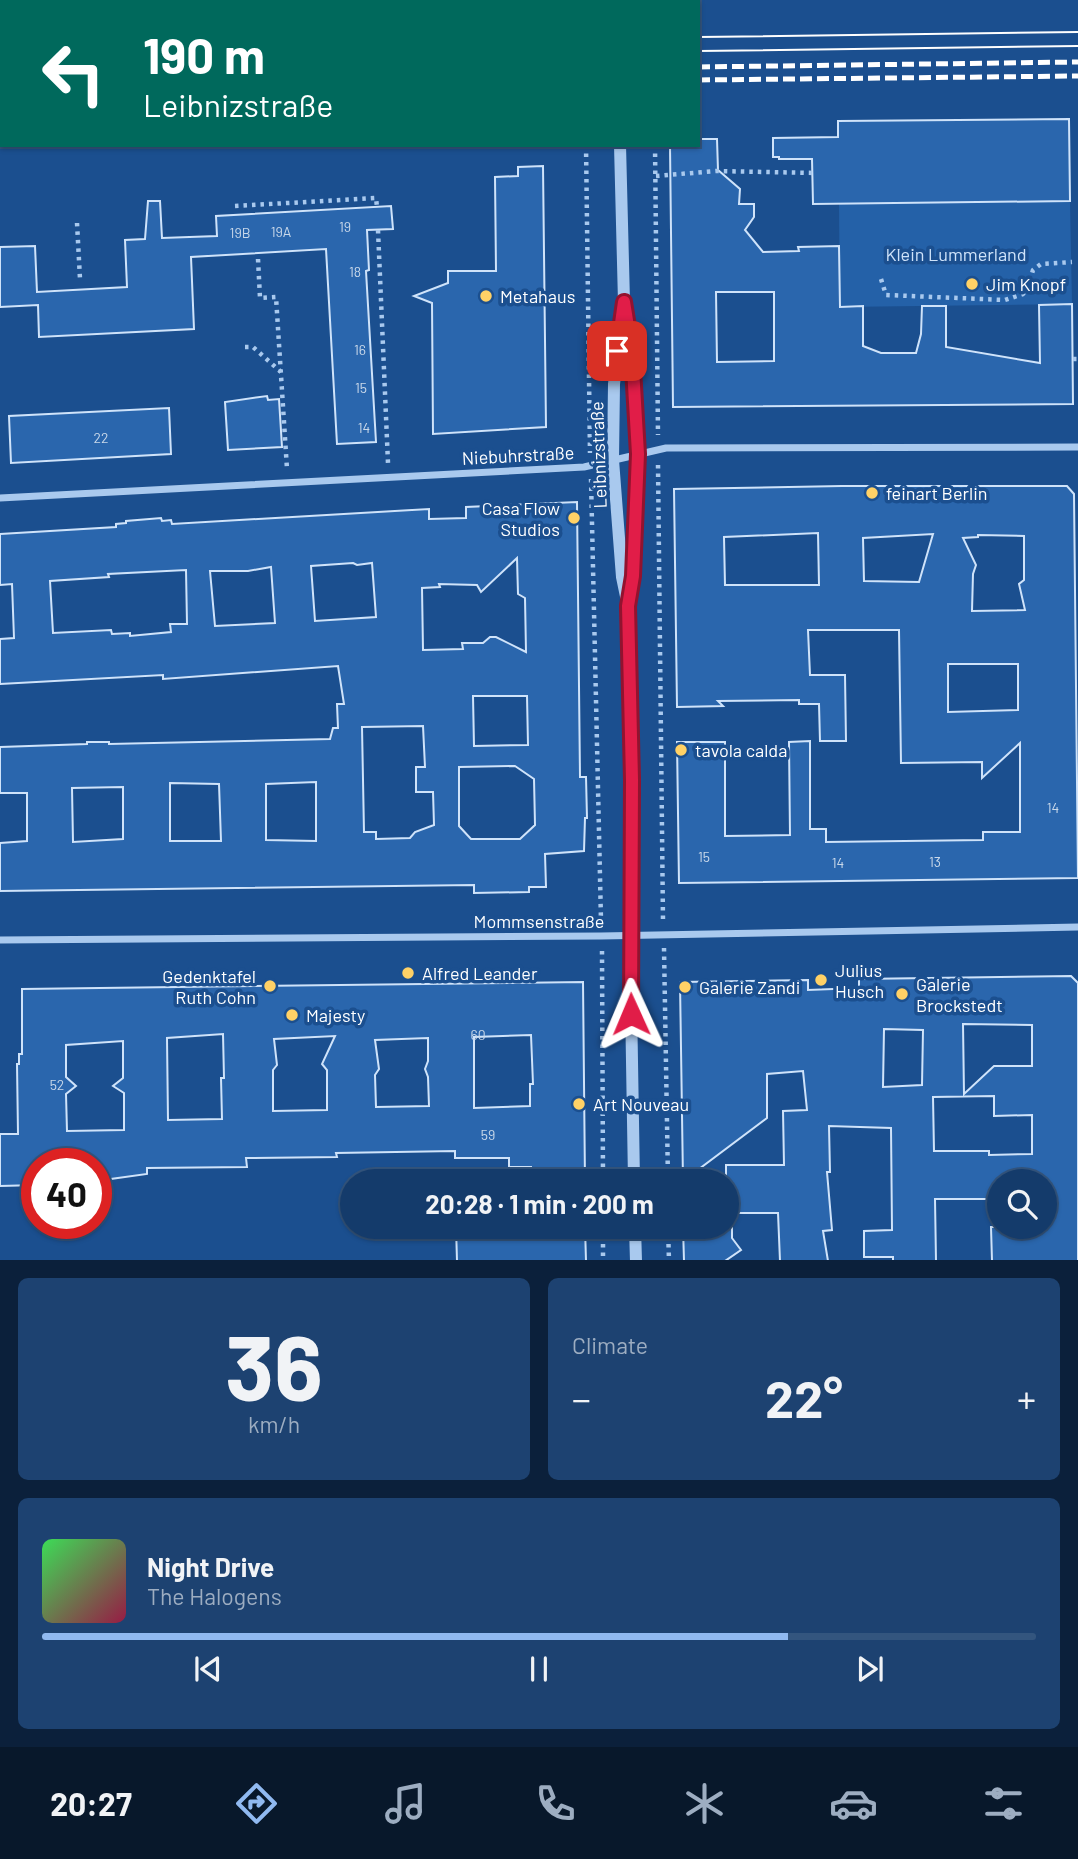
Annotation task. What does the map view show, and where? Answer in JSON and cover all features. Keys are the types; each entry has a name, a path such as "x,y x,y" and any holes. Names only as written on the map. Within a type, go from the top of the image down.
{"street":[{"name":"Leibnizstraße","path":"620,147 624,302 632,351 638,454 633,576 628,606"},
{"name":"Leibnizstraße","path":"624,302 614,384 613,460 622,577 628,606 632,780 634,1169"},
{"name":"Niebuhrstraße","path":"0,498 584,467 666,448 1078,447"},
{"name":"Mommsenstraße","path":"0,940 631,936 1078,927"},
{"path":"635,1239 636,1260"}],"path":[{"path":"586,147 590,439"},
{"path":"655,147 658,423"},
{"path":"656,176 716,171 815,173"},
{"path":"235,206 376,198 377,207"},
{"path":"77,223 80,279"},
{"path":"378,230 389,476"},
{"path":"258,259 260,298 276,297 288,481"},
{"path":"881,279 886,295 1005,300 1023,294 1033,270 1041,264 1072,262"},
{"path":"245,347 253,347 281,372"},
{"path":"658,473 663,891"},
{"path":"592,491 600,885"},
{"path":"664,974 667,1169"},
{"path":"602,975 603,1169"},
{"path":"603,1239 603,1260"},
{"path":"668,1239 669,1260"}],"green space":[{"name":"Klein Lummerland","path":"1070,201 1072,304 840,307 839,203"}],"building":[{"path":"1069,119 1070,201 813,204 812,159 773,157 773,138 838,137 838,121"},
{"path":"700,139 717,139 718,170 740,189 739,204 754,204 754,217 745,230 763,252 799,251 798,247 839,246 840,307 863,306 863,346 881,353 916,353 921,334 922,306 946,306 946,347 1040,363 1039,305 1072,304 1073,404 673,407 670,147 700,147","holes":["716,292 774,292 774,361 717,362"]},
{"name":"Metahaus","path":"543,166 546,427 433,434 432,303 414,296 448,283 448,271 496,271 495,177 518,176 518,167"},
{"path":"148,201 160,201 162,238 217,236 216,216 391,206 393,229 367,230 369,270 366,271 376,442 337,444 326,249 191,257 194,329 39,337 38,305 0,307 0,247 35,246 37,292 127,287 125,240 145,239"},
{"path":"267,396 268,400 279,399 282,447 228,450 225,402"},
{"path":"169,408 171,454 11,463 9,416"},
{"path":"1067,486 1074,494 1078,878 679,883 677,742 725,742 725,836 790,835 789,742 810,741 810,829 826,829 826,842 983,840 983,832 1020,832 1020,743 982,778 982,762 901,763 899,630 808,630 810,675 845,675 846,741 820,741 819,704 799,704 799,700 718,701 723,706 677,707 674,489","holes":["818,533 819,585 725,585 724,537","933,534 919,582 864,581 863,538","1024,536 1024,580 1019,584 1025,610 972,611 973,574 976,565 963,538","948,664 1018,664 1018,710 948,712"]},
{"path":"577,502 580,777 586,777 587,818 584,851 545,854 546,887 529,887 529,892 474,893 474,885 0,891 0,843 27,841 27,793 0,793 0,747 87,742 109,744 330,739 333,728 338,728 337,704 344,704 338,666 163,679 163,675 0,684 0,639 14,638 12,584 0,585 0,534 116,527 116,524 126,521 161,518 162,521 171,520 172,524 429,509 429,519 466,518 466,507","holes":["517,558 518,594 525,598 526,652 496,637 490,637 483,643 462,643 463,649 423,650 422,588 440,587 439,584 477,585 481,592","372,563 376,617 315,621 311,566","271,567 275,623 215,626 210,571 248,571","186,570 187,624 170,624 171,632 130,636 130,633 112,634 111,630 53,633 50,581 109,577 108,574","473,696 527,696 528,745 474,746","423,726 425,767 416,767 416,792 433,792 434,825 415,832 410,838 376,839 376,832 364,832 362,727","515,766 534,779 535,825 520,839 471,839 459,826 459,767","316,782 316,841 266,840 266,784","170,783 219,784 221,841 170,841","123,787 123,839 73,842 72,788"]},
{"path":"1071,976 1078,983 1078,1260 992,1260 991,1239 1057,1239 1057,1169 987,1169 987,1199 935,1199 936,1260 864,1257 864,1231 892,1230 891,1128 829,1126 830,1172 827,1172 832,1230 823,1231 828,1260 780,1260 778,1213 739,1213 739,1169 726,1169 726,1165 784,1165 783,1111 807,1110 803,1071 767,1074 767,1118 699,1169 683,1169 680,982 808,980 808,990 859,988 859,979","holes":["963,1024 1032,1025 1032,1066 994,1066 964,1094","884,1029 923,1030 922,1085 883,1087","994,1096 994,1116 1032,1115 1032,1154 989,1155 989,1151 934,1151 933,1097"]},
{"path":"583,982 585,1169 509,1167 509,1158 455,1158 455,1151 336,1153 337,1157 246,1158 247,1167 147,1168 147,1174 112,1179 112,1148 21,1148 21,1185 0,1186 0,1134 18,1134 17,1064 19,1054 22,1054 22,989","holes":["223,1034 222,1119 168,1120 167,1038","531,1035 533,1084 530,1084 530,1106 474,1108 474,1037","335,1036 322,1064 327,1070 327,1110 273,1111 273,1070 277,1065 274,1039","428,1038 428,1061 425,1069 428,1077 429,1106 376,1107 375,1075 379,1069 375,1040","123,1041 123,1078 113,1086 124,1093 124,1130 67,1131 66,1094 76,1086 66,1077 66,1045"]},
{"path":"456,1239 585,1239 586,1260 457,1260"},
{"path":"683,1239 733,1239 741,1250 726,1260 684,1260"}],"tram line":[{"path":"700,37 1078,32"},
{"path":"700,51 1078,46"}],"railway":[{"path":"700,67 1078,62"},
{"path":"700,80 1078,76"}],"place":[{"name":"Jim Knopf","path":"972,284"},
{"name":"Metahaus","path":"486,296"},
{"name":"feinart Berlin","path":"872,493"},
{"name":"Casa Flow Studios","path":"574,518"},
{"name":"tavola calda","path":"681,750"},
{"name":"Alfred Leander","path":"408,973"},
{"name":"Julius Husch","path":"821,980"},
{"name":"Gedenktafel Ruth Cohn","path":"270,986"},
{"name":"Galerie Zandi","path":"685,987"},
{"name":"Galerie Brockstedt","path":"902,994"},
{"name":"Majesty","path":"292,1015"},
{"name":"Art Nouveau","path":"579,1104"}],"route":[{"path":"617,351 624,302 632,351 638,454 633,576 628,606 632,780 631,1014"}]}
